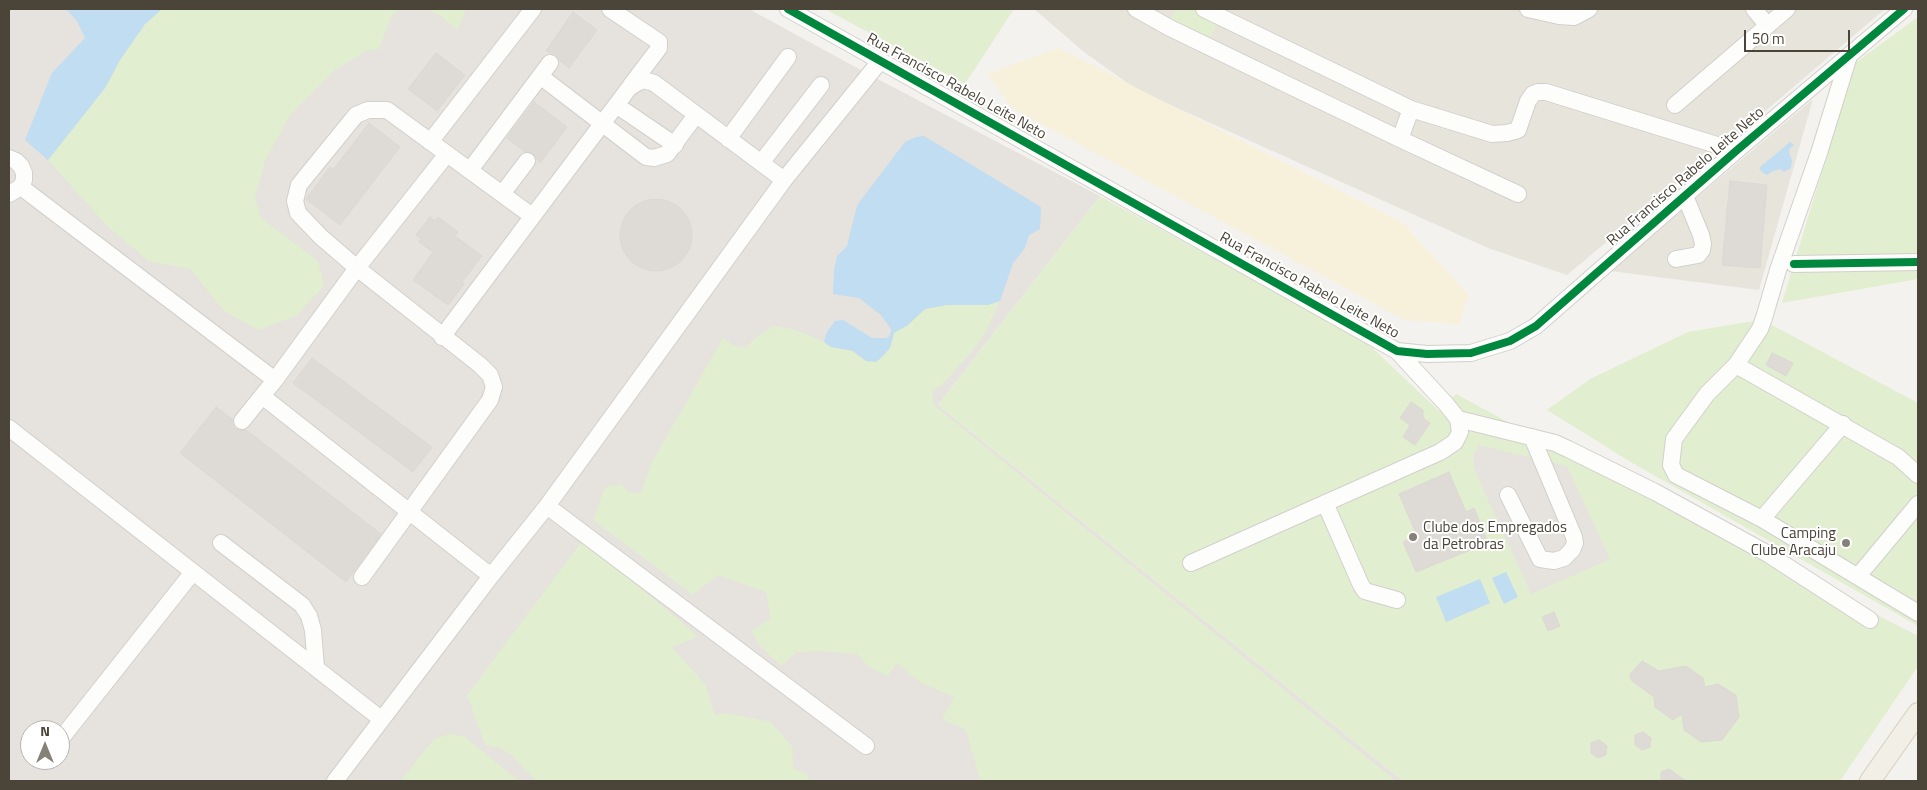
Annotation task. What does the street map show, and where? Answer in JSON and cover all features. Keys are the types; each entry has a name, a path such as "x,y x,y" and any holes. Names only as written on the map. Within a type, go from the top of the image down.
{"main road":[{"path":"1870,781 1918,713"}],"street":[{"path":"430,142 533,9"},
{"path":"442,337 659,48 659,42 610,9"},
{"name":"Rua Francisco Rabelo Leite Neto","path":"788,9 1396,351 1427,354 1471,353 1510,341 1536,326 1736,151 1904,9"},
{"path":"1136,9 1170,28 1518,194"},
{"path":"1204,9 1411,109 1492,134 1518,130 1528,101 1533,94 1546,92 1736,151"},
{"path":"1528,9 1559,16 1574,17 1589,9"},
{"path":"1754,9 1768,25"},
{"path":"1675,105 1787,9"},
{"path":"1849,56 1760,329 1736,365 1707,394 1674,439 1671,465 1676,475 1762,519 1918,612"},
{"path":"728,139 788,57"},
{"path":"335,781 491,576 547,506 784,180 881,60"},
{"path":"470,170 550,63"},
{"path":"540,76 646,158 668,154 696,115"},
{"path":"629,88 644,80 654,84 784,180"},
{"path":"761,163 820,85"},
{"path":"616,105 675,145"},
{"path":"1400,139 1411,109"},
{"path":"362,577 490,400 494,387 490,375 320,237 298,214 295,200 299,184 356,115 368,110 387,110 532,216"},
{"path":"242,420 275,380 357,268 447,154"},
{"path":"9,158 21,166 24,180 15,190 275,380"},
{"path":"502,194 526,161"},
{"path":"1676,259 1698,255 1702,250 1703,244 1685,196"},
{"path":"1794,264 1918,262"},
{"path":"1191,562 1440,452 1455,442 1460,432 1458,419 1396,351"},
{"path":"1736,365 1843,424 1898,457 1918,475"},
{"path":"262,396 491,576"},
{"path":"1458,419 1568,449 1669,499 1768,554 1870,620"},
{"path":"1762,519 1843,424"},
{"path":"9,428 381,719"},
{"path":"1508,495 1540,559 1554,561 1564,558 1572,550 1575,544 1574,537 1532,438"},
{"path":"1325,503 1361,585 1365,590 1397,600"},
{"path":"1859,576 1918,504"},
{"path":"547,506 866,746"},
{"path":"221,542 302,605 309,616 313,630 316,668"},
{"path":"70,727 194,572"}],"shaded area":[{"path":"9,9 749,9 1100,196 938,405 1403,781 9,781"},
{"path":"1034,9 1885,9 1736,136 1567,275 1488,248 1137,90 1084,52"},
{"path":"1813,99 1759,290 1610,271"},
{"path":"1479,445 1567,466 1610,559 1531,594 1475,471 1473,456"}],"green space":[{"path":"162,9 401,9 392,15 379,49 366,51 334,71 290,115 265,161 255,198 261,218 318,261 324,286 296,316 258,330 224,311 190,269 148,261 105,224 48,160 105,88 120,60 145,24"},
{"path":"425,9 466,9 458,30 438,14"},
{"path":"825,9 1014,9 965,84"},
{"path":"1176,9 1192,9 1219,21 1210,39 1170,21"},
{"path":"1918,17 1918,279 1782,303 1855,63"},
{"name":"Clube dos Empregados da Petrobras","path":"1100,196 1365,341 1439,411 1456,394 1521,429 1532,437 1918,636 1918,666 1840,781 1403,781 938,405"},
{"path":"1000,301 984,335 975,348 942,385 932,391 934,405 1396,781 982,781 979,777 966,730 942,719 954,697 921,683 897,663 888,676 870,668 857,654 818,651 797,652 781,666 760,646 751,631 771,619 766,592 718,575 693,595 593,520 605,487 621,484 629,493 641,493 652,462 723,338 733,345 745,348 756,337 774,326 792,329 809,335 831,347 853,351 858,356 890,348 894,333 925,309 947,305 988,305"},
{"name":"Camping Clube Aracaju","path":"1754,321 1770,324 1918,403 1918,626 1629,461 1547,410 1590,379 1688,332"},
{"path":"582,541 698,637 672,647 705,684 715,715 724,713 771,722 792,746 793,768 807,774 810,781 536,781 512,755 500,748 485,745 467,695"},
{"path":"449,734 464,736 519,781 400,781 434,739"}],"sand":[{"path":"1058,48 1403,223 1469,295 1459,324 1405,320 1012,108 988,74"}],"water":[{"path":"66,9 162,9 145,24 120,60 105,88 48,160 25,140 52,73 85,38 77,21"},
{"path":"924,136 1041,207 1040,229 1029,235 1025,248 1013,263 1000,301 988,305 947,305 925,309 908,325 894,333 890,348 882,357 876,362 866,361 853,351 831,347 824,342 827,332 835,321 843,320 872,338 889,337 891,331 881,315 859,298 833,294 834,270 837,256 847,246 857,206 861,200 905,142"},
{"path":"1790,142 1794,145 1790,148 1789,152 1792,161 1791,168 1784,172 1780,169 1767,175 1763,173 1759,168"},
{"path":"1506,572 1518,597 1504,604 1492,578"},
{"path":"1480,579 1490,603 1446,622 1436,597"}],"building":[{"path":"573,12 597,30 569,68 556,55 546,51"},
{"path":"436,53 465,75 437,111 408,89"},
{"path":"534,102 567,127 540,163 533,153 525,152 507,138"},
{"path":"369,123 400,147 340,225 306,199 330,167 333,170"},
{"path":"1730,181 1767,185 1760,268 1722,265"},
{"path":"663,199 682,209 690,221 692,235 690,249 682,261 670,269 649,271 630,261 622,249 620,228 630,209 642,201"},
{"path":"430,217 435,221 438,217 458,232 455,236 482,256 462,282 464,284 448,305 413,280 433,252 419,242 421,239 416,235"},
{"path":"1772,353 1793,363 1786,376 1766,365"},
{"path":"312,358 432,447 413,472 293,383"},
{"path":"1411,402 1423,410 1423,418 1430,423 1415,445 1403,437 1410,425 1400,418"},
{"path":"216,407 232,419 236,429 246,430 381,534 346,582 180,453"},
{"path":"1449,472 1466,512 1474,508 1488,543 1416,572 1403,542 1417,536 1399,494"},
{"path":"1554,612 1560,626 1548,631 1542,617"},
{"path":"1642,661 1659,671 1686,666 1703,678 1705,687 1718,684 1736,695 1739,717 1722,740 1701,742 1684,730 1682,714 1673,720 1655,707 1654,697 1631,680 1630,674"},
{"path":"1643,732 1651,738 1650,747 1642,750 1635,745 1635,735"},
{"path":"1599,740 1607,746 1606,755 1598,758 1591,753 1591,743"},
{"path":"1669,769 1686,781 1661,781 1661,772"}],"cycle path":[{"path":"788,9 1397,351 1427,354 1471,353 1510,341 1536,326 1736,151 1904,9"},
{"path":"1794,264 1918,262"}],"place":[{"name":"Clube dos Empregados da Petrobras","path":"1413,537"},
{"name":"Camping Clube Aracaju","path":"1846,543"}]}
